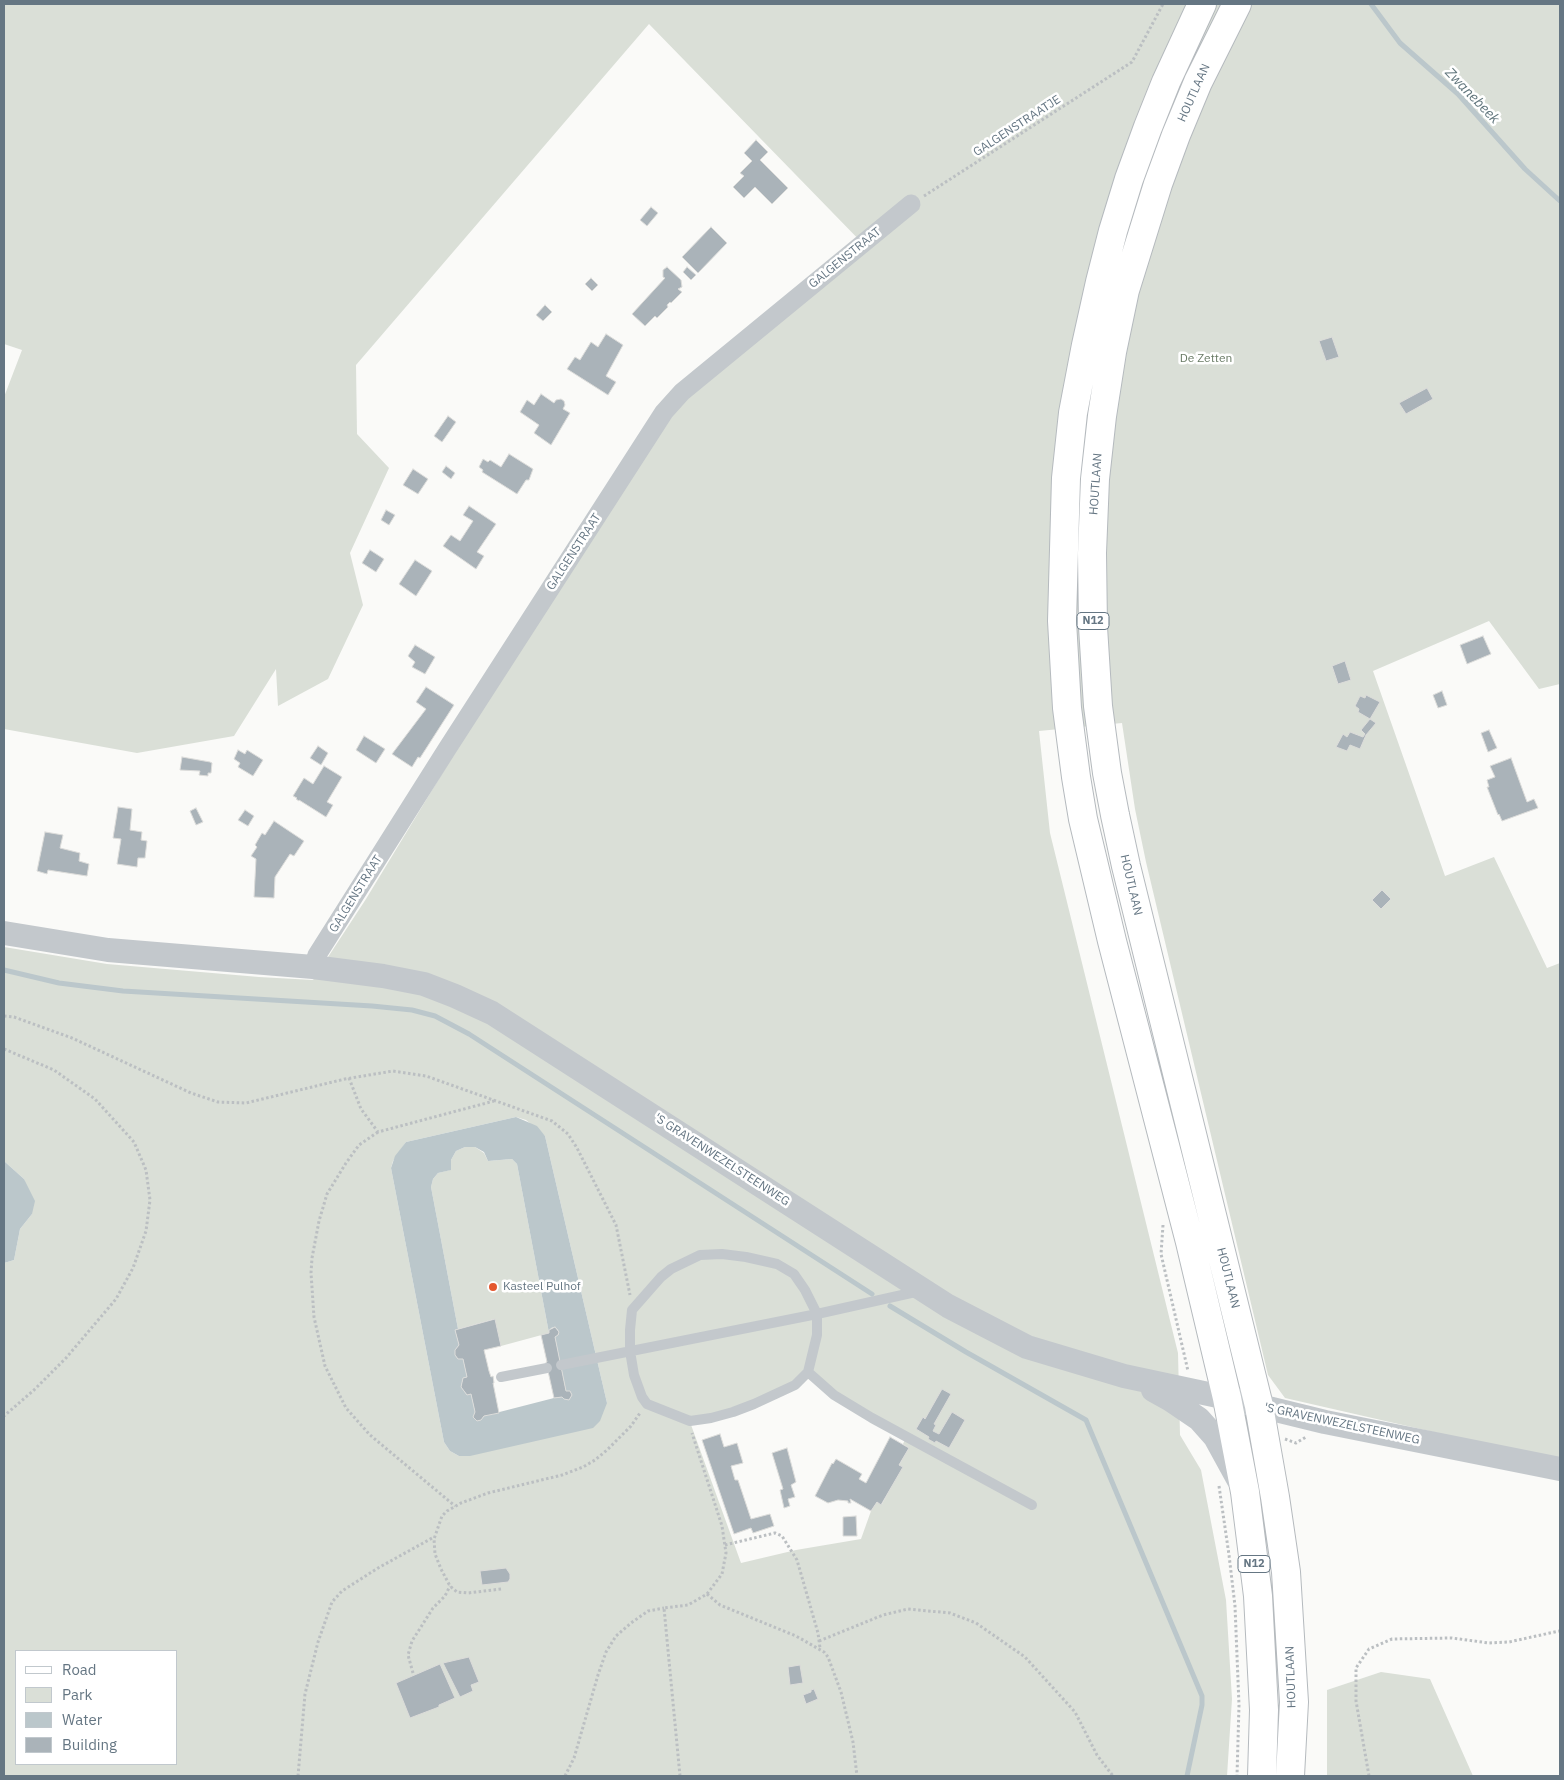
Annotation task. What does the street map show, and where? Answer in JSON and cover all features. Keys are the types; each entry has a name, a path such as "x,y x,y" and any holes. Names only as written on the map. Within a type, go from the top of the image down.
{"main road":[{"name":"N12","path":"1202,4 1166,82 1148,127 1113,231 1098,291 1073,413 1066,478 1062,621 1067,708 1083,819 1112,941 1190,1242 1227,1398 1245,1492 1258,1596 1264,1710 1262,1776"},
{"name":"HOUTLAAN","path":"1237,4 1198,82 1176,135 1155,193 1125,290 1112,352 1095,479 1092,553 1094,627 1098,706 1115,815 1128,876 1259,1406 1275,1497 1286,1572 1294,1702 1290,1776"}],"street":[{"name":"GALGENSTRAAT","path":"313,967 317,955 447,749 664,412 682,392 911,204"},
{"name":"'S GRAVENWEZELSTEENWEG","path":"4,933 108,950 313,967 383,976 424,984 492,1013 948,1306 1027,1347 1124,1376 1227,1398 1325,1422 1560,1469"},
{"name":"'S GRAVENWEZELSTEENWEG","path":"1124,1376 1171,1400 1198,1418 1223,1449 1245,1492"}],"lane":[{"path":"700,1255 746,1256 770,1262 794,1274 805,1290 817,1314 817,1335 808,1372 796,1385 754,1404 711,1418 690,1421 647,1404 639,1390 630,1351 632,1310 671,1269 700,1255"},
{"path":"561,1366 817,1314 923,1290"},
{"path":"501,1377 547,1368"},
{"path":"808,1372 834,1395 872,1418 1032,1505"}],"path":[{"name":"GALGENSTRAATJE","path":"911,204 1132,62 1163,4"},
{"path":"4,1016 72,1038 191,1093 218,1102 246,1103 349,1078 393,1072 426,1076 552,1121 568,1134 616,1225 628,1277 632,1310"},
{"path":"4,1049 54,1070 95,1099 134,1142 146,1170 150,1200 146,1231 133,1268 116,1300 66,1358 34,1390 4,1416"},
{"path":"349,1078 361,1109 378,1132"},
{"path":"455,1506 370,1435 346,1408 325,1366 314,1317 311,1273 312,1258 319,1221 327,1194 346,1163 360,1145 378,1132 495,1101"},
{"path":"501,1589 468,1593 457,1592 450,1586 436,1554 434,1537 442,1516 455,1506 488,1493 562,1475 583,1467 607,1450 631,1426 647,1404"},
{"path":"565,1776 574,1758 606,1652 616,1636 631,1622 648,1611 688,1605 707,1594 722,1574 726,1553 722,1526 692,1433 690,1421"},
{"path":"1218,1482 1235,1606 1239,1705 1237,1776"},
{"path":"725,1545 775,1533 782,1536 797,1560 820,1648"},
{"path":"298,1776 305,1694 318,1642 332,1602 342,1591 378,1568 434,1537"},
{"path":"412,1673 408,1655 412,1640 433,1608 445,1596 450,1586"},
{"path":"707,1594 720,1605 796,1636 820,1648 828,1657 841,1692 853,1742 857,1776"},
{"path":"664,1608 680,1776"},
{"path":"819,1640 883,1615 908,1609 950,1613 976,1623 1025,1657 1069,1705 1075,1712 1097,1755 1113,1776"},
{"path":"1369,1776 1356,1701 1356,1668 1368,1650 1392,1639 1452,1638 1490,1643 1509,1642 1559,1631"}],"green space":[{"name":"De Zetten","path":"4,4 1560,4 1560,684 1539,689 1489,621 1373,671 1445,876 1494,857 1547,968 1560,963 1560,1461 1285,1398 1268,1375 1146,862 1135,809 1122,723 1039,731 1050,833 1178,1353 1180,1435 1201,1470 1226,1600 1232,1699 1227,1776 4,1776 4,1263 14,1260 20,1229 32,1214 24,1179 4,1161 4,947 107,964 313,980 366,899 463,739 667,421 687,397 868,249 649,24 356,365 357,434 389,468 350,553 363,605 328,679 278,706 276,669 234,736 137,753 4,729 4,397 22,350 4,344","holes":["516,1117 526,1120 545,1136 607,1403 459,1456 450,1451 444,1442 391,1168 393,1161 406,1142","808,1372 872,1418 906,1437 903,1444 909,1448 899,1465 902,1467 882,1504 877,1502 871,1511 861,1539 796,1550 741,1563 690,1422 754,1404"]},
{"path":"465,1147 475,1147 484,1153 488,1161 512,1159 517,1164 549,1333 501,1346 494,1319 458,1329 431,1187 433,1179 438,1173 450,1170 451,1160 456,1151"},
{"path":"1381,1672 1430,1679 1473,1776 1327,1776 1327,1690"}],"water":[{"path":"516,1117 537,1126 545,1136 607,1403 600,1421 593,1428 470,1456 459,1456 450,1451 444,1442 391,1168 395,1156 406,1142","holes":["465,1147 475,1147 484,1152 488,1161 512,1159 517,1164 549,1333 551,1328 555,1327 558,1330 559,1334 555,1337 566,1391 570,1391 572,1395 569,1400 562,1397 554,1398 484,1416 481,1420 477,1421 473,1417 475,1412 471,1394 467,1395 461,1387 463,1378 467,1377 463,1359 458,1359 455,1355 455,1350 459,1345 455,1330 458,1329 431,1187 433,1179 438,1173 451,1170 451,1160 456,1151"]},
{"path":"4,1161 24,1179 35,1201 32,1214 20,1229 14,1260 4,1263"}],"building":[{"path":"756,140 768,152 760,160 788,188 772,204 755,187 744,198 733,187 744,176 740,173 752,161 744,153"},
{"path":"651,207 658,213 647,226 640,220"},
{"path":"711,227 727,243 698,273 682,257"},
{"path":"667,267 681,280 682,287 678,289 682,292 667,305 668,307 657,318 655,316 645,326 632,314 665,278 663,277 663,270"},
{"path":"687,267 696,275 691,280 683,272"},
{"path":"591,278 598,285 592,291 585,284"},
{"path":"545,305 552,312 543,321 536,315"},
{"path":"606,334 623,345 606,376 616,382 608,395 567,369 575,357 580,360 591,342 598,347"},
{"path":"1332,337 1339,357 1326,361 1319,341"},
{"path":"1427,388 1433,399 1406,414 1399,403"},
{"path":"541,394 554,403 556,400 561,399 565,405 563,409 570,413 551,445 534,433 539,425 520,412 527,400 534,405"},
{"path":"448,416 456,422 442,442 434,436"},
{"path":"509,454 533,469 529,480 526,480 517,494 482,472 483,470 479,467 483,459 488,462 490,460 501,467"},
{"path":"446,466 455,473 451,479 442,472"},
{"path":"413,469 428,479 418,494 403,485"},
{"path":"469,506 496,524 477,552 484,556 476,569 443,546 451,535 460,541 473,521 463,515"},
{"path":"386,510 395,515 389,525 381,520"},
{"path":"370,550 384,559 376,572 362,563"},
{"path":"415,560 432,571 416,596 399,584"},
{"path":"1483,636 1491,654 1467,664 1460,645"},
{"path":"415,645 435,657 425,674 412,667 415,662 408,656"},
{"path":"1345,661 1351,680 1338,684 1332,666"},
{"path":"426,687 454,705 420,758 418,757 412,767 392,754 426,709 416,702"},
{"path":"1442,691 1447,705 1438,708 1433,695"},
{"path":"1366,695 1380,702 1370,719 1358,712 1359,709 1355,706 1360,696 1365,698"},
{"path":"1370,719 1376,723 1366,735 1360,749 1350,745 1347,751 1336,747 1343,734 1347,737 1350,732 1363,737 1365,734 1361,730"},
{"path":"1489,730 1497,748 1488,752 1481,733"},
{"path":"364,736 385,749 376,763 356,750"},
{"path":"318,746 328,753 321,765 310,758"},
{"path":"238,750 245,754 247,750 263,760 253,776 238,767 240,763 234,759"},
{"path":"182,757 212,763 211,773 208,773 208,776 199,775 200,771 180,770"},
{"path":"1511,758 1527,802 1534,799 1538,808 1502,821 1487,787 1489,787 1487,780 1495,777 1490,766"},
{"path":"324,766 342,777 327,802 333,805 326,817 293,796 304,778 313,784"},
{"path":"118,807 132,809 130,830 142,832 141,840 147,841 145,858 138,858 137,867 117,864 121,839 113,838"},
{"path":"196,808 203,822 196,825 190,811"},
{"path":"245,810 254,816 248,826 238,820"},
{"path":"274,821 304,841 294,856 290,854 275,877 274,898 254,897 256,859 251,856 257,847 255,845 262,833 265,835"},
{"path":"45,832 63,835 60,848 80,853 79,861 89,864 87,876 48,870 47,874 37,871"},
{"path":"1382,890 1391,899 1381,909 1372,900"},
{"path":"495,1319 501,1346 484,1350 491,1377 493,1376 499,1413 484,1416 481,1420 477,1421 473,1417 475,1412 471,1394 467,1395 461,1387 463,1378 467,1377 463,1359 458,1359 455,1355 455,1350 459,1345 455,1330"},
{"path":"555,1327 559,1332 555,1337 566,1391 570,1391 572,1395 569,1400 562,1397 554,1398 546,1362 541,1335 549,1333 549,1330"},
{"path":"942,1389 951,1394 934,1424 936,1425 933,1431 939,1434 952,1412 965,1420 949,1448 928,1439 929,1437 916,1429 923,1417 925,1419"},
{"path":"720,1434 724,1447 737,1443 743,1463 731,1466 735,1480 738,1480 751,1519 770,1514 774,1526 753,1533 751,1528 734,1534 702,1440"},
{"path":"890,1437 909,1448 899,1465 903,1467 881,1505 877,1502 871,1511 850,1499 851,1503 838,1500 828,1503 815,1496 832,1463 836,1459 862,1474 859,1479 866,1483"},
{"path":"787,1448 796,1482 791,1485 795,1497 788,1499 790,1506 784,1508 780,1490 783,1489 772,1453"},
{"path":"856,1516 857,1536 843,1536 843,1517"},
{"path":"506,1568 510,1574 508,1582 482,1585 480,1571"},
{"path":"469,1657 479,1682 471,1685 473,1691 460,1697 443,1663"},
{"path":"440,1664 455,1698 439,1705 439,1707 410,1718 396,1683"},
{"path":"800,1665 803,1683 790,1685 788,1667"},
{"path":"814,1689 818,1699 806,1704 803,1695"}],"waterway":[{"name":"Zwanebeek","path":"1371,4 1400,43 1458,94 1525,169 1560,201"},
{"path":"4,970 59,983 123,991 372,1006 412,1010 435,1016 469,1034 872,1294"},
{"path":"890,1306 966,1352 1086,1420 1202,1696 1202,1705 1187,1776"}],"place":[{"name":"Kasteel Pulhof","path":"493,1287"}]}
